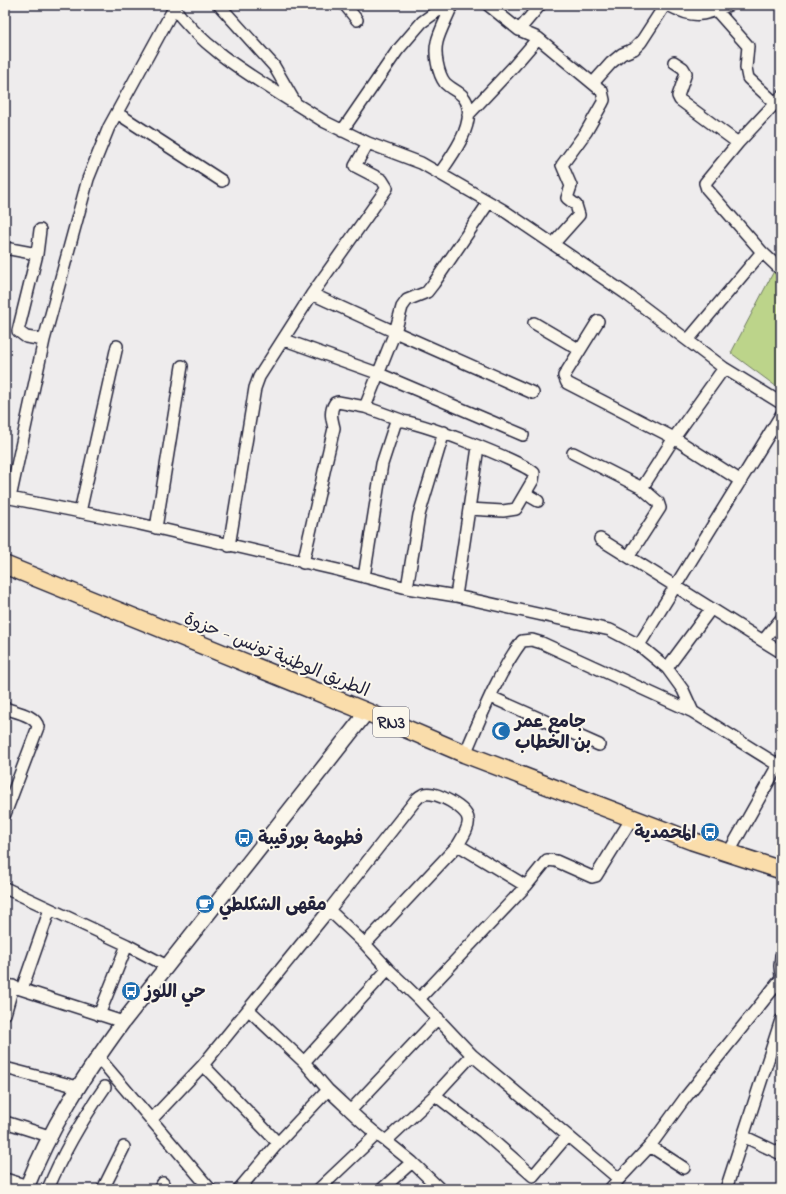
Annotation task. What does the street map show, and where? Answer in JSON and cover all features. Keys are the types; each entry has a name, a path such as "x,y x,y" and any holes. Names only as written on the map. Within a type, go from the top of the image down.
{"main road":[{"name":"الطريق الوطنية تونس - حزوة","path":"5,566 367,712 464,754 692,841 781,870"}],"street":[{"path":"219,5 274,66 296,104"},
{"path":"345,5 357,20"},
{"path":"342,131 397,51 422,22 436,12 452,5 436,42 437,58 440,75 446,83 461,93 466,100 468,115 465,129 440,173"},
{"path":"488,5 519,30 538,38 602,91 604,100 586,132 562,165 571,186 567,198 576,205 579,216 554,243"},
{"path":"519,30 540,5"},
{"path":"593,83 611,63 622,54 634,49 642,42 665,5"},
{"path":"668,5 691,15 716,10 729,5"},
{"path":"693,712 683,690 667,668 639,645 610,630 456,596 407,588 156,528 8,497 44,340 88,179 117,113 173,7 207,44 246,72 342,131 368,143 404,156 440,173 489,202 554,243 688,340 724,368 781,403"},
{"path":"716,10 748,46 746,68 748,78 778,100 707,179 705,187 762,252 779,264"},
{"path":"468,115 538,38"},
{"path":"674,62 683,68 686,73 678,96 680,100 738,143"},
{"path":"117,113 222,181"},
{"path":"229,546 255,388 259,377 312,294 386,188 382,180 355,166 368,143"},
{"path":"365,407 377,373 395,332 402,307 407,300 427,292 489,202"},
{"path":"40,230 37,254 18,331 26,337 44,340"},
{"path":"5,248 37,254"},
{"path":"688,340 762,252"},
{"path":"312,294 533,393"},
{"path":"598,321 564,376 567,383 674,438 741,481"},
{"path":"534,323 580,350"},
{"path":"284,340 377,373 523,435"},
{"path":"80,512 116,346"},
{"path":"156,528 182,366"},
{"path":"642,488 674,438 724,368"},
{"path":"303,563 334,428 331,419 333,406 338,402 365,407 401,420 444,432 521,465 534,473 533,480 518,507 512,510 469,509"},
{"path":"639,645 781,415"},
{"path":"364,577 382,464 395,424 401,420"},
{"path":"407,588 419,515 444,432"},
{"path":"456,596 478,447"},
{"path":"573,453 642,488 658,502 660,508 629,556"},
{"path":"526,494 538,501"},
{"path":"600,539 629,556 710,610 781,652"},
{"path":"667,668 710,610"},
{"path":"762,641 781,619"},
{"path":"464,754 516,649 522,641 532,640 693,712 778,765 729,852"},
{"path":"491,697 599,745"},
{"path":"5,708 33,719 38,724 5,814"},
{"path":"5,1179 27,1187 49,1136 98,1056 123,1022 367,712"},
{"path":"152,1119 203,1064 249,1010 420,796 426,793 433,794 463,809 467,814 468,824 458,845 365,944"},
{"path":"419,998 526,886 547,860 556,861 592,877 596,876 632,818"},
{"path":"458,845 526,886"},
{"path":"5,888 127,945 168,966"},
{"path":"5,1014 13,986 50,909"},
{"path":"329,910 365,944 388,970 419,998 472,1055 619,1180"},
{"path":"99,1014 127,945"},
{"path":"610,1189 650,1146 781,969"},
{"path":"304,1062 388,970"},
{"path":"13,986 123,1022"},
{"path":"249,1010 304,1062 328,1090 376,1135 386,1141 412,1162 440,1189"},
{"path":"351,1110 438,1018"},
{"path":"726,1189 781,1020"},
{"path":"386,1141 435,1095 472,1055"},
{"path":"98,1056 210,1189"},
{"path":"203,1064 278,1143"},
{"path":"5,1068 78,1088"},
{"path":"48,1189 62,1154 105,1086"},
{"path":"240,1189 278,1143 328,1090"},
{"path":"435,1095 483,1132 533,1176 567,1136"},
{"path":"5,1122 49,1136"},
{"path":"319,1189 376,1135"},
{"path":"743,1136 781,1154"},
{"path":"650,1146 684,1168"},
{"path":"103,1189 124,1147"},
{"path":"382,1189 412,1162"}],"green space":[{"path":"774,271 781,278 781,390 731,353"}],"place":[{"name":"جامع عمر بن الخطاب","path":"501,731"},
{"name":"المحمدية","path":"710,832"},
{"name":"فطومة بورقيبة","path":"244,838"},
{"name":"مقهى الشكلطي","path":"205,904"},
{"name":"حي اللوز","path":"131,991"}]}
